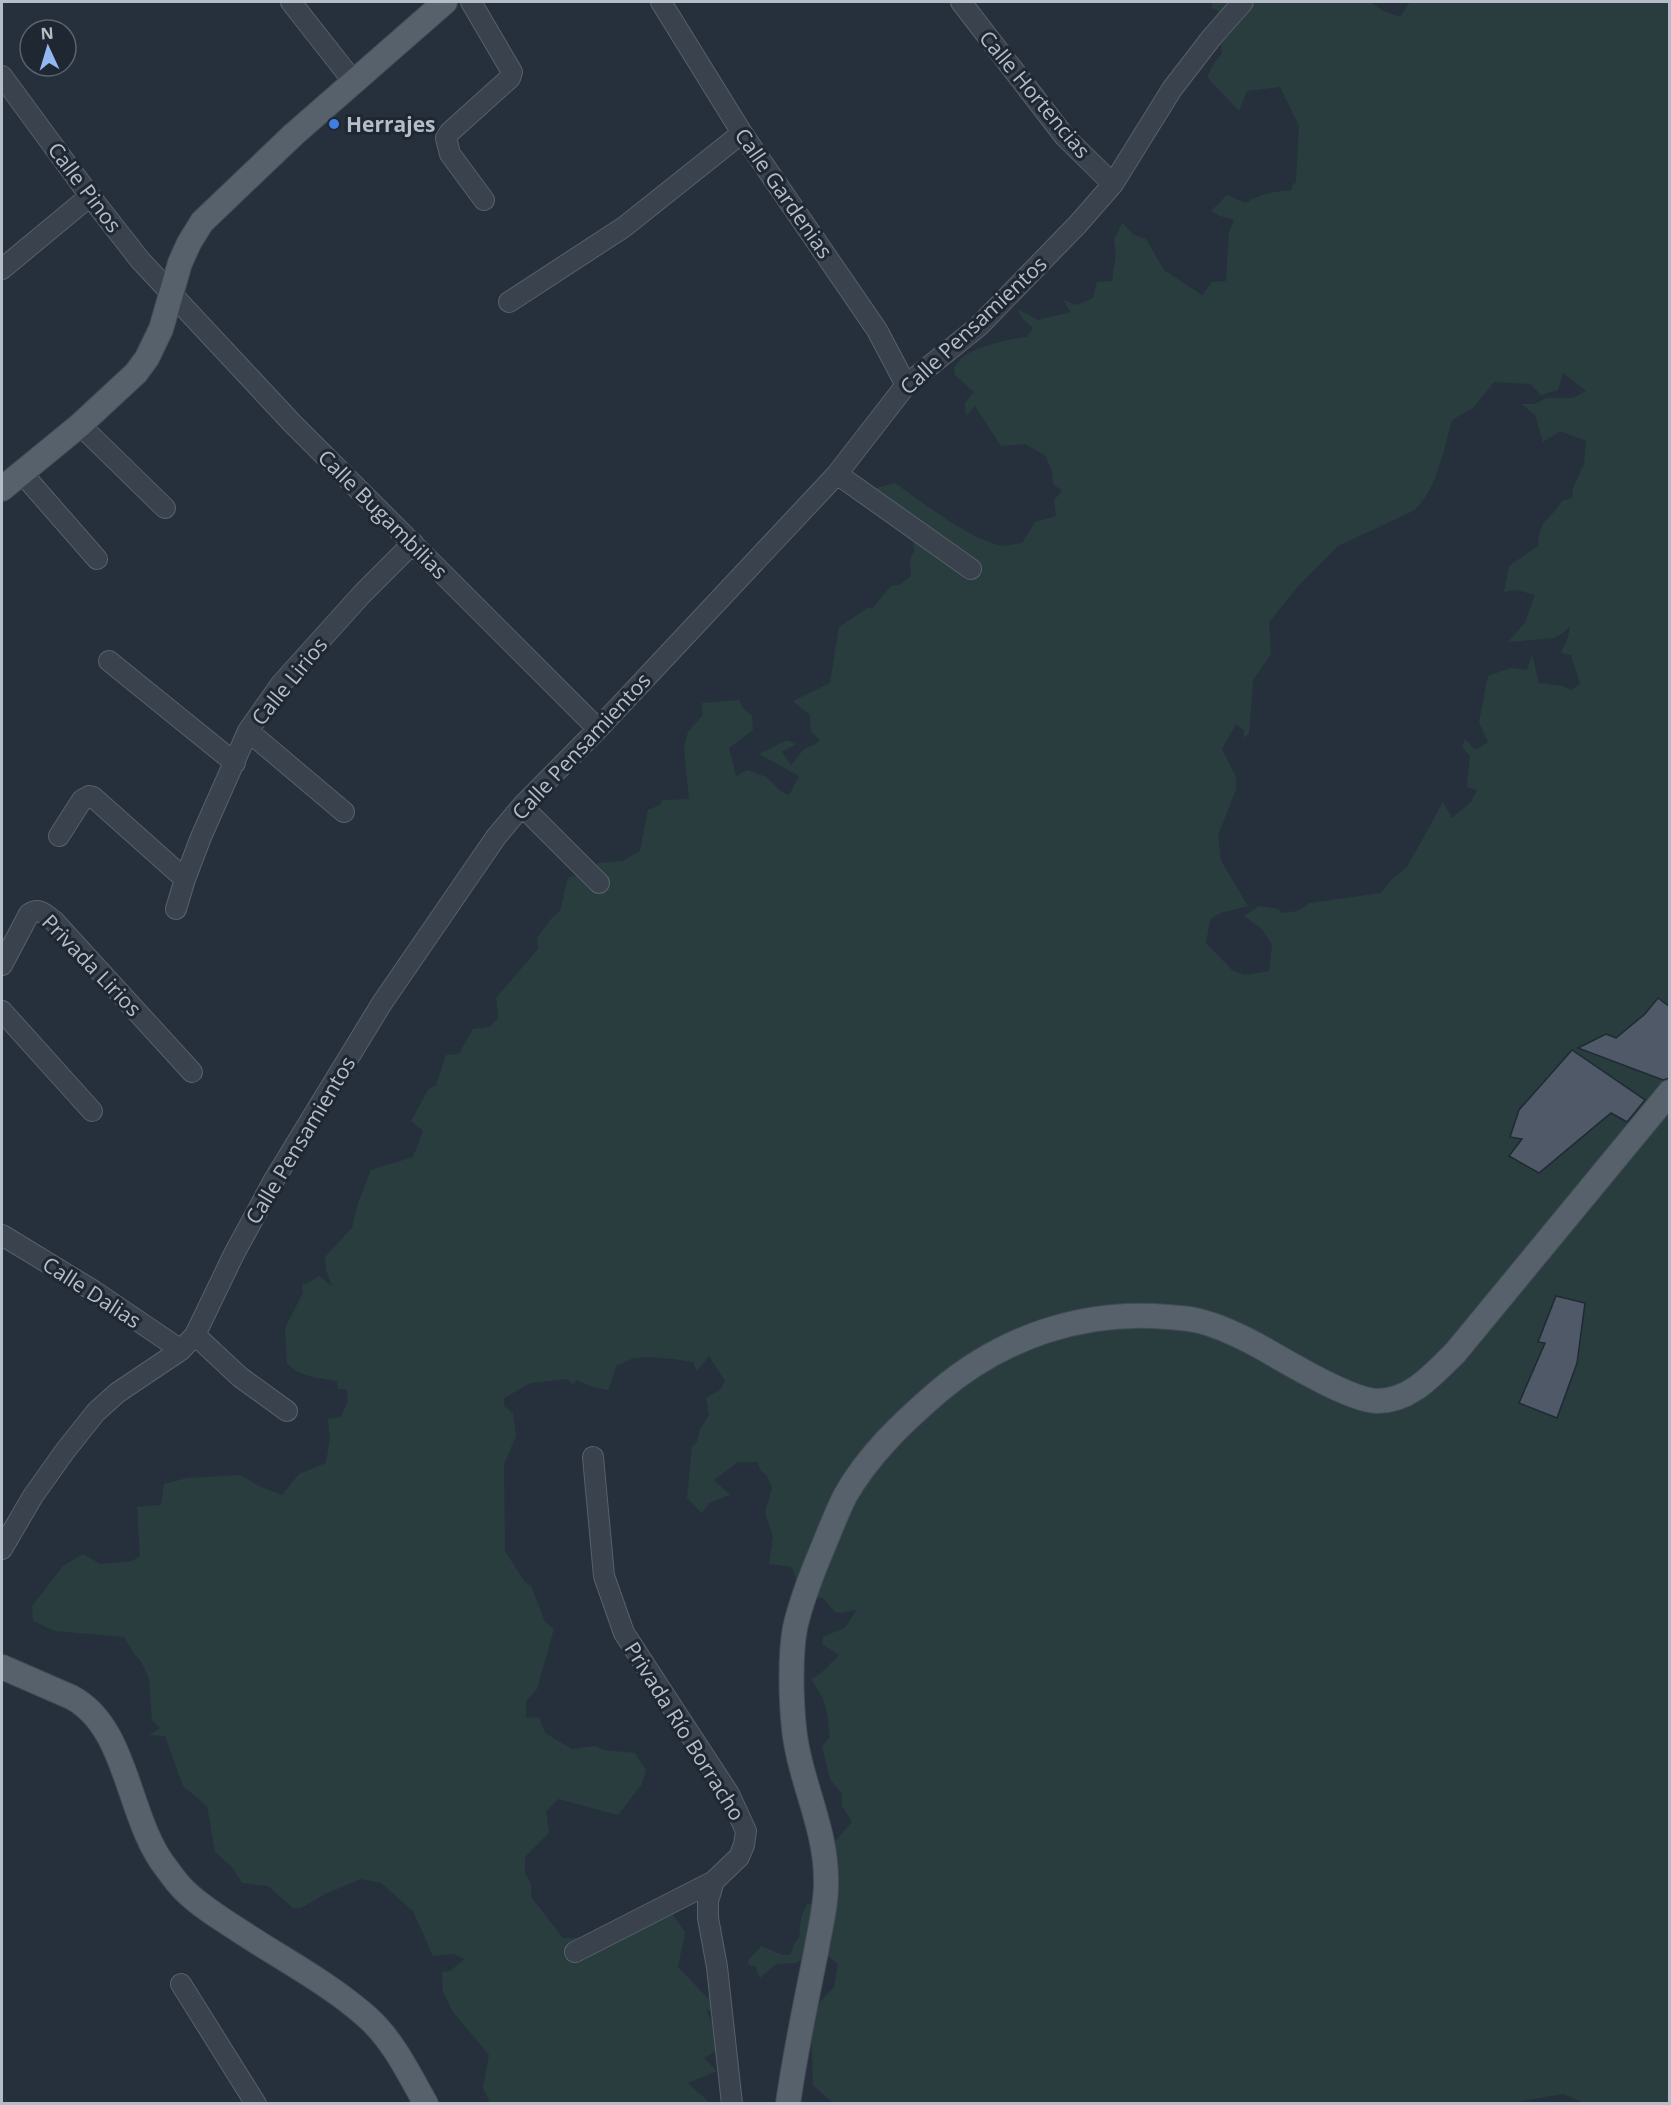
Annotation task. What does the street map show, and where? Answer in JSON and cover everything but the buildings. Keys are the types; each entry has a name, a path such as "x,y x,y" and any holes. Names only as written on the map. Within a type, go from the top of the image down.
{"main road":[{"path":"2,489 80,425 136,373 147,358 160,329 180,263 202,222 353,81 445,2"},
{"path":"788,2103 826,1894 825,1858 820,1832 794,1729 792,1652 795,1628 811,1575 830,1529 846,1495 879,1449 917,1410 945,1386 1002,1348 1062,1325 1113,1317 1148,1315 1195,1320 1238,1335 1366,1400 1381,1401 1412,1391 1455,1353 1670,1092"},
{"path":"2,1667 71,1697 92,1713 116,1751 145,1834 161,1862 184,1890 220,1919 338,1994 369,2019 391,2046 426,2103"}],"street":[{"path":"291,2 353,81"},
{"path":"471,2 512,72 510,78 446,138 450,154 484,200"},
{"name":"Calle Gardenias","path":"660,2 742,133 878,330 906,385"},
{"name":"Calle Hortencias","path":"961,2 1065,137 1113,184"},
{"name":"Calle Pensamientos","path":"2,1549 40,1487 80,1430 96,1412 117,1393 181,1350 195,1335 234,1254 274,1180 382,1003 496,837 522,806 598,729 837,474 906,385 979,326 1078,224 1113,184 1172,89 1212,37 1244,2"},
{"name":"Calle Pinos","path":"2,75 90,196 140,260 172,295"},
{"path":"509,302 624,227 742,133"},
{"path":"2,269 90,196"},
{"name":"Calle Bugambilias","path":"172,295 292,423 598,729"},
{"path":"80,425 165,508"},
{"path":"21,472 97,559"},
{"path":"837,474 971,569"},
{"name":"Calle Lirios","path":"176,909 201,837 248,731 281,684 362,594 413,543"},
{"path":"110,661 235,763"},
{"path":"248,731 344,812"},
{"path":"59,836 82,800 89,796 93,797 185,879"},
{"path":"522,806 599,883"},
{"name":"Privada Lirios","path":"2,965 29,914 34,910 42,911 54,921 192,1072"},
{"path":"2,1011 92,1111"},
{"name":"Calle Dalias","path":"2,1235 94,1291 181,1350"},
{"path":"195,1335 240,1377 287,1411"},
{"name":"Privada Río Borracho","path":"575,1952 714,1881 739,1857 746,1831 729,1794 624,1632 604,1576 593,1457"},
{"path":"714,1881 708,1901 708,1918 717,1967 732,2103"},
{"path":"181,1984 256,2103"}],"green space":[{"path":"1213,2 1370,2 1400,17 1410,2 1669,2 1669,2103 1585,2103 1563,2094 1521,2101 1518,2104 833,2103 813,2085 811,2023 820,2002 834,1987 838,1964 821,1950 796,1963 776,1964 760,1978 755,1966 747,1962 761,1946 783,1955 790,1955 799,1938 801,1917 807,1904 821,1903 833,1844 852,1822 842,1806 842,1794 830,1779 822,1746 830,1737 827,1712 824,1701 811,1679 821,1673 839,1655 822,1644 823,1637 846,1627 856,1610 835,1612 822,1597 815,1599 799,1589 792,1567 769,1564 773,1537 765,1513 772,1488 757,1462 738,1462 714,1480 730,1495 709,1503 702,1513 687,1498 692,1447 697,1442 700,1429 709,1415 706,1398 720,1390 725,1381 709,1356 697,1371 693,1362 642,1357 633,1359 617,1365 608,1390 577,1380 573,1385 567,1379 530,1383 504,1398 504,1406 513,1413 516,1436 504,1464 505,1551 525,1582 531,1586 545,1622 554,1629 537,1689 526,1701 526,1718 539,1717 545,1733 572,1749 595,1746 604,1750 635,1753 646,1770 642,1784 618,1815 558,1799 546,1811 549,1833 525,1857 525,1874 531,1883 531,1897 563,1938 615,1937 671,1912 685,1932 678,1967 717,2008 713,2014 706,2008 710,2019 723,2029 718,2050 704,2058 717,2071 688,2083 710,2103 490,2103 483,2088 489,2055 453,2012 443,1992 442,1972 450,1971 465,1959 453,1954 433,1956 413,1911 381,1883 361,1879 325,1894 301,1908 293,1908 268,1886 242,1883 232,1867 215,1852 207,1806 183,1786 165,1736 149,1735 160,1728 152,1720 149,1679 141,1661 124,1637 55,1631 33,1621 32,1606 63,1566 83,1554 100,1564 132,1561 140,1556 137,1507 161,1505 164,1484 187,1478 240,1475 282,1495 299,1474 326,1463 330,1438 328,1419 341,1417 348,1400 347,1389 338,1389 337,1381 304,1374 287,1364 285,1328 303,1293 302,1284 319,1276 332,1286 326,1270 325,1257 352,1228 358,1203 371,1170 413,1157 423,1131 411,1121 428,1090 436,1085 446,1055 459,1054 473,1029 490,1027 498,1018 496,998 538,949 537,938 560,911 568,878 586,872 598,863 623,861 640,851 648,810 660,805 663,800 689,799 684,747 688,732 703,715 702,703 739,700 743,708 752,716 753,730 729,748 736,776 748,770 766,777 782,792 789,795 799,776 759,754 787,740 796,744 782,752 791,765 804,749 820,740 811,732 810,715 793,701 830,683 839,627 868,608 873,608 891,586 900,585 911,576 910,560 914,551 912,534 869,490 895,483 958,527 985,541 1001,546 1022,543 1035,522 1056,516 1054,500 1062,491 1053,484 1052,472 1046,456 1025,444 1001,446 975,406 966,416 965,403 974,392 955,375 954,367 964,356 977,349 1027,337 1033,328 1021,317 1018,309 1038,320 1071,312 1063,300 1077,305 1093,298 1097,282 1112,281 1116,254 1114,240 1122,223 1134,235 1146,239 1164,270 1202,295 1212,282 1226,281 1229,232 1234,220 1211,211 1227,195 1246,203 1256,197 1292,190 1296,182 1299,126 1280,87 1247,91 1239,111 1207,77 1222,54 1218,10 1211,8","holes":["1563,373 1586,391 1573,398 1547,398 1534,404 1521,404 1535,415 1543,442 1560,431 1586,441 1584,464 1573,488 1572,498 1562,501 1546,520 1541,530 1538,546 1509,566 1504,592 1517,590 1535,595 1525,623 1508,642 1554,638 1570,626 1561,653 1571,655 1580,684 1571,690 1563,686 1539,683 1532,655 1527,670 1510,668 1488,676 1479,722 1488,742 1475,750 1465,739 1462,746 1470,756 1467,787 1477,790 1471,802 1452,818 1443,802 1407,867 1391,880 1381,893 1310,903 1297,911 1282,913 1278,909 1259,906 1244,916 1262,929 1272,945 1269,971 1244,975 1232,970 1206,943 1210,920 1220,913 1248,906 1221,861 1218,835 1236,790 1236,777 1222,749 1236,724 1244,730 1244,738 1249,734 1253,680 1271,654 1269,622 1300,584 1338,546 1415,510 1423,501 1434,479 1452,420 1474,407 1494,382 1530,384 1541,395 1558,390"]}],"place":[{"name":"Herrajes","path":"334,124"}]}
